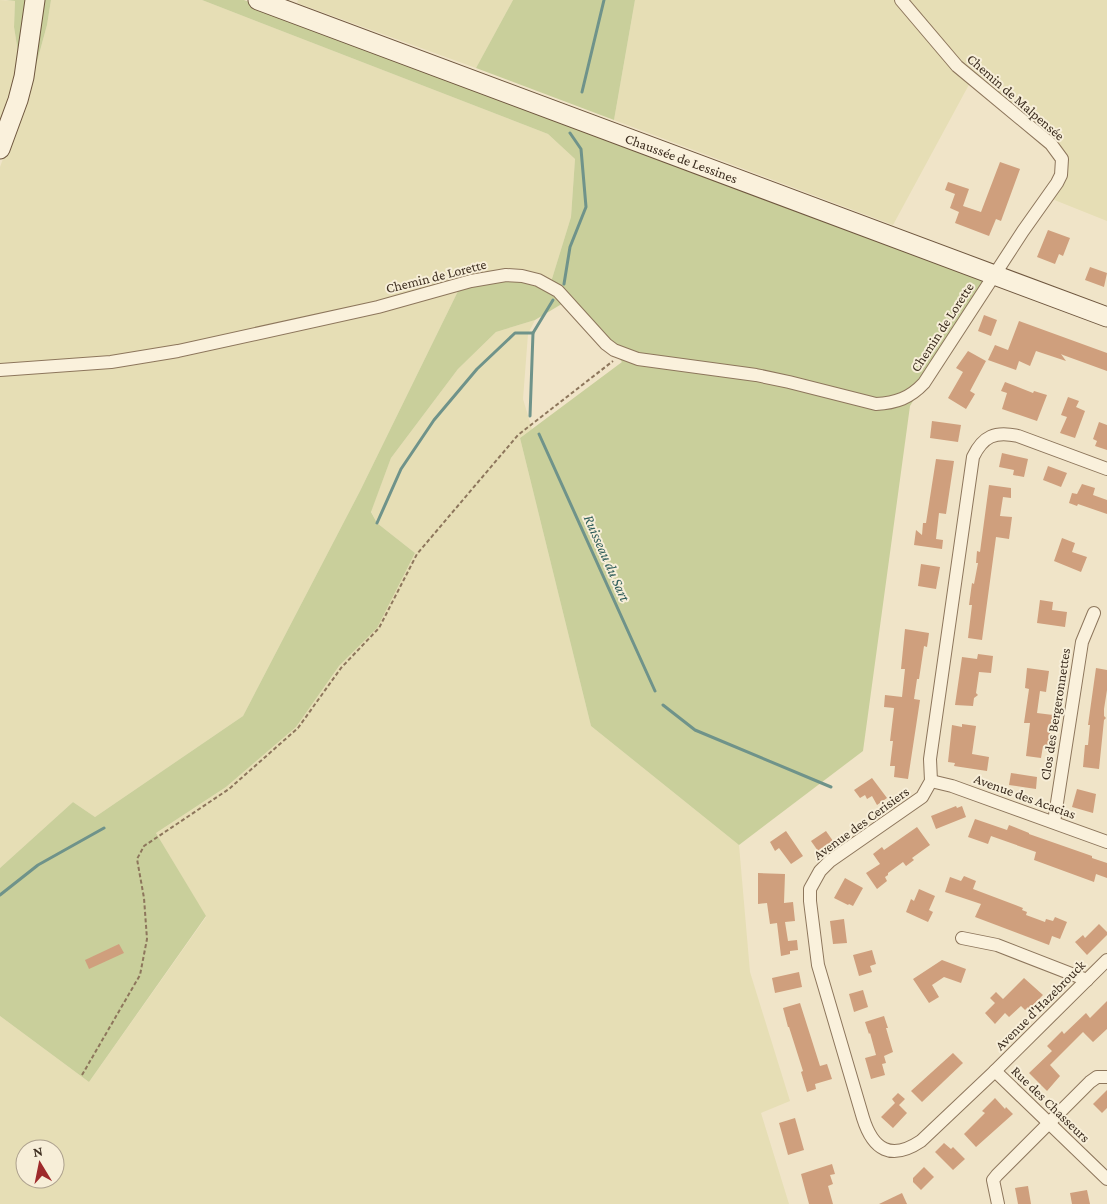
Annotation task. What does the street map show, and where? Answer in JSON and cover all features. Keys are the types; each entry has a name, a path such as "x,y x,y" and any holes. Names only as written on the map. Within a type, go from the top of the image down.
{"main road":[{"name":"Chaussée de Lessines","path":"258,0 1107,316"},
{"path":"0,149 18,100 24,77 33,2"}],"street":[{"name":"Chemin de Malpensée","path":"901,0 957,66 1051,144 1062,160 1061,175 1057,183 994,274"},
{"name":"Chemin de Lorette","path":"0,370 110,362 178,352 369,309 471,281 506,275 538,280 558,290 594,333 614,350 638,359 756,375 876,404 889,403 909,396 924,383 994,274"},
{"path":"931,781 930,759 973,457 978,447 994,435 1004,433 1018,436 1107,469"},
{"name":"Clos des Bergeronnettes","path":"1054,822 1082,642 1094,613"},
{"name":"Avenue des Acacias","path":"931,781 952,786 1107,842"},
{"name":"Avenue des Cerisiers","path":"931,781 922,797 830,861 814,878 810,889 810,901 818,965 868,1134 875,1144 886,1150 910,1149 921,1142 995,1071"},
{"path":"962,938 997,945 1087,980"},
{"name":"Avenue d'Hazebrouck","path":"995,1071 1107,960"},
{"name":"Rue des Chasseurs","path":"995,1071 1107,1179"},
{"path":"998,1204 993,1180 1090,1082 1097,1077 1107,1077"}],"path":[{"path":"82,1075 140,975 147,939 144,898 137,858 144,846 229,789 298,728 341,668 380,628 417,554 518,435 622,353"}],"shaded area":[{"path":"0,0 15,1 14,27 19,58 9,98 0,123"},
{"path":"51,0 202,0 548,134 575,159 571,217 551,282 527,274 116,359 0,367 0,167 32,80 47,25"},
{"path":"298,0 513,0 476,68 297,3"},
{"path":"635,0 1107,0 1107,221 1047,197 1062,160 972,79 893,225 614,120"},
{"path":"460,287 360,491 243,716 95,817 73,802 0,868 0,373 122,363"},
{"path":"535,320 528,334 523,399 532,429 520,438 591,726 739,845 750,972 790,1101 761,1113 789,1204 0,1204 0,1016 89,1082 206,917 156,833 226,787 296,727 339,666 376,628 415,553 377,523 371,511 391,458 458,369 496,332"}],"green space":[{"path":"6,0 27,0 19,58 14,27 15,1"},
{"path":"40,0 51,0 47,25 32,80"},
{"path":"202,0 244,0 986,278 910,406 863,751 739,845 591,726 520,438 622,362 570,298 551,282 571,217 575,159 548,134"},
{"path":"513,0 635,0 614,120 476,68"},
{"path":"487,279 529,280 565,302 535,320 496,332 458,369 391,458 371,512 377,523 415,553 377,628 339,666 296,727 226,787 156,833 206,916 89,1082 0,1016 0,868 73,802 95,817 243,716 360,491 460,287"}],"building":[{"path":"1000,162 1020,169 1001,221 996,219 989,236 955,223 959,212 950,208 955,194 945,190 948,182 969,189 963,206 981,212"},
{"path":"1048,230 1070,238 1063,256 1059,254 1055,264 1037,257"},
{"path":"1090,267 1107,273 1104,287 1085,280"},
{"path":"984,315 997,320 991,336 978,331"},
{"path":"1019,321 1107,353 1107,371 1061,354 1066,361 1036,351 1030,366 1019,361 1016,370 988,360 995,345 1008,350"},
{"path":"968,351 986,361 970,391 975,394 966,409 948,398 963,372 956,368"},
{"path":"1005,382 1033,393 1034,391 1047,395 1037,421 1002,409 1007,393 1001,391"},
{"path":"1068,397 1079,401 1076,407 1085,411 1075,438 1060,433 1067,417 1061,415"},
{"path":"932,421 961,425 958,442 930,438"},
{"path":"1099,422 1107,425 1107,450 1095,446 1097,441 1093,439"},
{"path":"1002,453 1028,459 1024,477 1013,475 1014,470 999,467"},
{"path":"936,459 954,461 946,514 939,513 936,539 943,540 942,549 914,545 916,530 922,535 923,523 926,523"},
{"path":"1048,466 1067,473 1061,487 1043,480"},
{"path":"1082,484 1095,488 1093,495 1107,500 1107,514 1078,504 1077,506 1069,503 1072,493 1077,494"},
{"path":"989,485 1011,488 1011,498 1003,497 1000,516 1012,517 1009,539 996,537 982,640 968,638 972,605 969,605 972,583 974,584 978,563 976,563 977,551 980,552"},
{"path":"1062,538 1075,543 1072,552 1087,557 1081,572 1054,561"},
{"path":"921,564 940,567 936,589 918,586"},
{"path":"1040,600 1053,602 1052,610 1067,612 1065,627 1037,623"},
{"path":"905,629 929,633 927,647 924,646 914,699 920,700 908,779 894,777 895,766 890,766 893,741 890,741 894,708 884,707 885,695 902,697 905,669 901,669"},
{"path":"978,654 993,656 991,673 979,672 976,693 978,695 974,698 973,706 955,705 962,657 977,659"},
{"path":"1027,668 1049,671 1046,692 1040,691 1037,713 1053,715 1048,746 1043,746 1041,758 1026,756 1030,723 1024,723 1029,689 1025,688"},
{"path":"1096,668 1107,670 1107,690 1104,709 1104,716 1106,718 1104,720 1099,769 1083,767 1085,745 1088,745 1090,725 1088,725"},
{"path":"962,724 976,726 972,754 989,757 987,771 954,766 955,763 948,762 952,725 962,727"},
{"path":"1011,773 1037,777 1036,789 1009,785"},
{"path":"872,778 887,798 877,805 872,796 867,799 865,795 860,798 854,790"},
{"path":"1077,789 1096,794 1093,813 1072,807"},
{"path":"956,806 957,808 962,806 966,817 936,829 931,816"},
{"path":"975,819 1007,830 1009,825 1092,856 1092,858 1107,863 1107,878 1096,874 1094,882 1034,860 1036,852 991,836 988,844 968,837"},
{"path":"917,827 930,845 912,858 914,860 906,866 903,862 888,873 885,877 887,881 877,889 866,873 880,864 873,854 882,847 884,850"},
{"path":"786,831 803,856 791,864 779,848 775,851 770,842"},
{"path":"826,831 833,841 818,851 811,841"},
{"path":"758,873 785,874 784,903 793,902 795,921 785,922 788,941 797,940 798,950 790,951 790,954 781,956 777,923 770,924 767,903 758,904"},
{"path":"964,876 976,881 973,889 1023,908 1022,910 1027,912 1026,915 1045,922 1046,919 1053,921 1055,917 1067,922 1060,939 1052,936 1049,945 975,917 981,904 945,892 950,877 961,881"},
{"path":"845,878 863,888 853,906 834,898"},
{"path":"919,889 935,896 929,910 933,912 928,922 906,912 911,899 914,901"},
{"path":"844,919 847,943 833,944 830,921"},
{"path":"1099,924 1107,932 1107,935 1087,955 1075,942 1083,935 1085,938"},
{"path":"119,944 124,953 89,969 85,960"},
{"path":"872,950 876,964 870,966 872,972 859,976 853,955"},
{"path":"942,960 966,969 961,983 944,977 932,985 939,997 929,1003 913,979"},
{"path":"799,972 802,987 775,993 772,978"},
{"path":"1024,978 1043,995 1029,1009 1028,1007 1025,1010 1021,1006 1009,1017 1005,1013 995,1024 985,1013 995,1003 990,998 996,992 1003,999"},
{"path":"863,990 868,1007 854,1012 849,994"},
{"path":"1107,1001 1107,1029 1093,1042 1083,1032 1050,1065 1060,1076 1047,1091 1029,1073 1052,1051 1047,1046 1062,1031 1064,1034 1086,1013 1090,1018"},
{"path":"800,1003 820,1066 827,1064 832,1079 815,1084 816,1089 807,1092 801,1072 803,1071 783,1008"},
{"path":"884,1016 893,1052 884,1056 886,1063 882,1064 885,1075 871,1079 865,1058 876,1055 865,1022"},
{"path":"953,1053 963,1063 922,1102 911,1091"},
{"path":"1107,1090 1107,1108 1102,1113 1093,1104"},
{"path":"898,1093 905,1099 899,1105 907,1113 893,1128 881,1117 895,1103 892,1099"},
{"path":"995,1098 1005,1109 1006,1107 1013,1114 976,1147 964,1134 985,1113 982,1111"},
{"path":"795,1118 804,1150 788,1155 779,1123"},
{"path":"944,1143 951,1149 953,1147 965,1159 953,1170 935,1152"},
{"path":"832,1164 835,1174 830,1175 833,1184 828,1186 833,1204 809,1204 801,1174"},
{"path":"924,1167 934,1177 921,1190 913,1182 913,1178"},
{"path":"1028,1186 1031,1204 1018,1204 1015,1188"},
{"path":"1087,1190 1090,1204 1072,1204 1070,1193"},
{"path":"902,1193 907,1204 879,1204"}],"waterway":[{"name":"Ruisseau du Sart","path":"582,92 604,0"},
{"name":"Ruisseau du Sart","path":"564,284 570,247 586,207 581,149 570,133"},
{"name":"Ruisseau du Sart","path":"530,416 533,333 553,300"},
{"path":"377,523 401,469 434,420 477,369 515,333 533,333"},
{"name":"Ruisseau du Sart","path":"539,434 655,691"},
{"name":"Ruisseau du Sart","path":"663,705 695,730 831,787"},
{"path":"0,895 38,865 104,828"}]}
